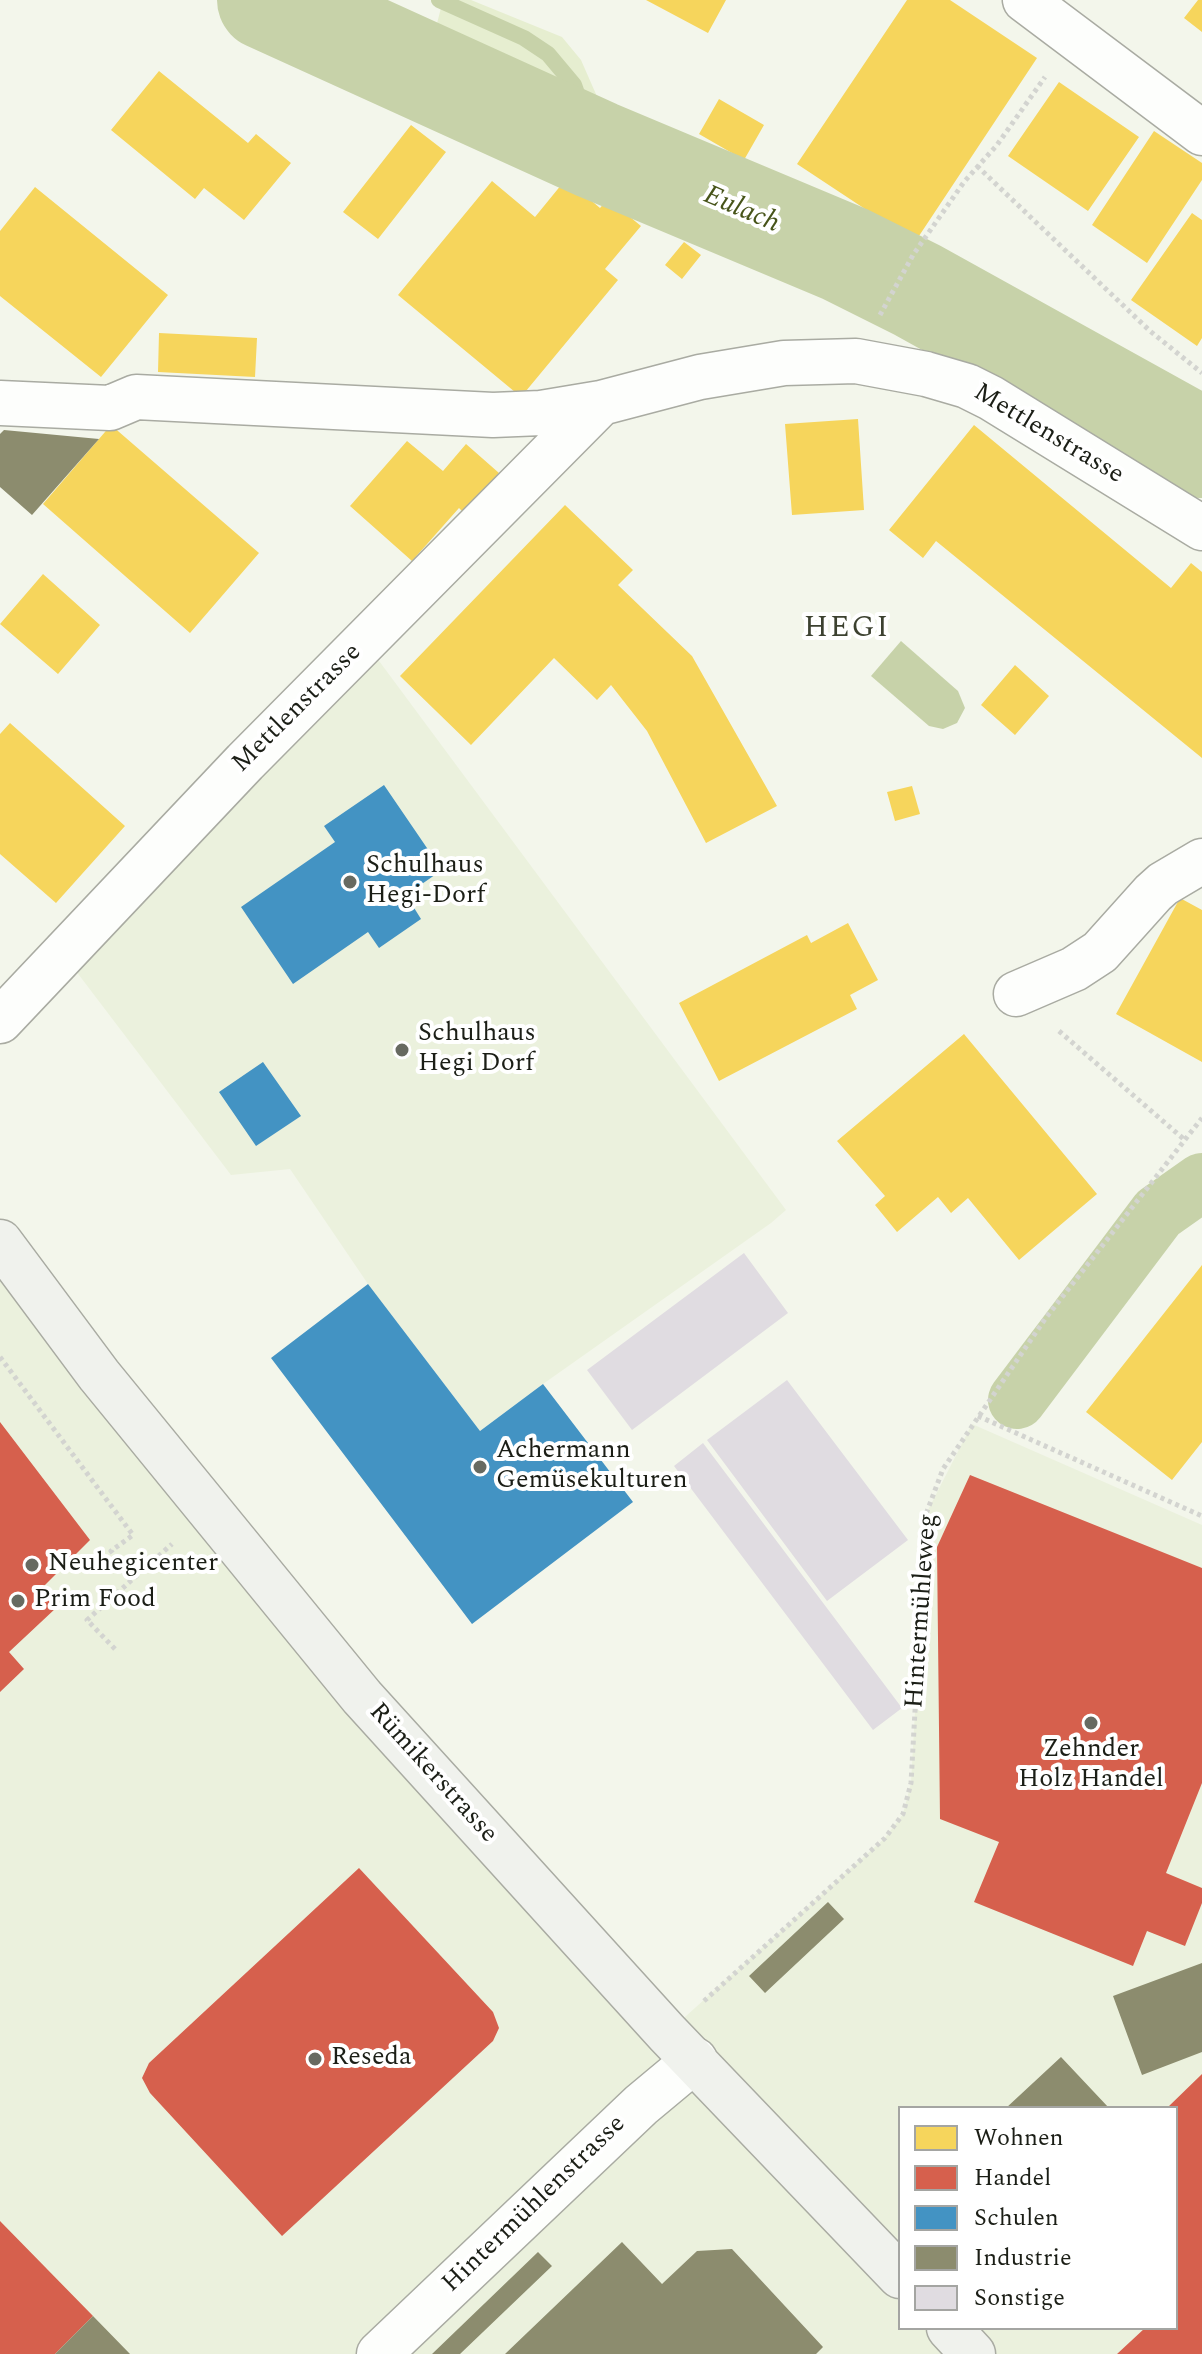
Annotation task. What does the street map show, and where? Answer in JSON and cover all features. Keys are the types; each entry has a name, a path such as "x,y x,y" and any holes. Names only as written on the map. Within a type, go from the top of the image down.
{"main road":[{"name":"Rümikerstrasse","path":"0,1242 99,1375 362,1697 667,2033 898,2274"},
{"path":"951,2330 973,2354"}],"street":[{"path":"1025,0 1202,133"},
{"name":"Mettlenstrasse","path":"0,403 110,408 136,397 493,415 541,413 601,403 700,377 784,363 856,361 946,379 991,398 1202,528"},
{"name":"Mettlenstrasse","path":"0,1021 245,762 601,403"},
{"path":"1016,994 1074,969 1100,952 1153,893 1202,861"},
{"name":"Hintermühlenstrasse","path":"379,2354 641,2105 695,2060"}],"path":[{"path":"886,305 913,255 977,166 997,145 1073,36"},
{"path":"977,166 1150,331 1202,373"},
{"path":"1016,994 1186,1141"},
{"name":"Hintermühleweg","path":"699,2006 885,1838 903,1814 911,1783 926,1514 943,1469 1045,1319 1202,1118"},
{"path":"0,1357 133,1535 111,1551 133,1579"},
{"path":"978,1416 1202,1516"},
{"path":"115,1649 87,1620 177,1540"}],"shaded area":[{"path":"236,0 325,0 431,47 443,0 471,0 562,37 581,60 606,117 626,130 913,255 1202,426 1202,480 886,305 528,146"},
{"path":"901,641 958,691 965,708 957,723 943,729 929,726 871,676"},
{"name":"Schulhaus Hegi Dorf","path":"365,642 786,1210 480,1431 368,1284 290,1169 231,1175 63,954"},
{"path":"0,1242 667,2033 885,1838 903,1814 911,1783 926,1514 972,1424 1202,1525 1202,2354 0,2354"}],"building: Wohnen":[{"path":"646,0 726,0 708,33"},
{"path":"907,0 950,0 1037,58 915,242 797,164"},
{"path":"1198,0 1202,0 1202,32 1184,18"},
{"path":"159,71 248,143 256,134 291,163 244,220 204,188 195,199 111,130"},
{"path":"1059,82 1139,137 1088,211 1008,156"},
{"path":"719,99 764,125 744,160 699,134"},
{"path":"411,125 446,152 378,239 343,212"},
{"path":"1154,131 1202,163 1202,180 1147,263 1092,225"},
{"path":"566,179 600,208 608,199 641,226 605,269 618,280 521,397 398,295 492,181 535,217"},
{"path":"35,187 168,295 101,377 0,296 0,231"},
{"path":"1192,213 1202,220 1202,338 1197,346 1131,300"},
{"path":"684,242 701,255 682,279 665,265"},
{"path":"159,333 257,338 255,377 158,372"},
{"path":"858,419 864,510 792,515 785,424"},
{"path":"111,425 259,553 190,633 43,504"},
{"path":"974,425 1171,588 1191,563 1202,572 1202,758 936,541 923,558 889,530"},
{"path":"407,441 443,471 466,444 499,473 465,514 459,508 412,561 350,506"},
{"path":"565,505 633,570 618,585 692,656 777,806 706,843 647,731 611,685 597,700 554,658 471,745 400,676"},
{"path":"43,574 100,625 58,674 0,624"},
{"path":"1015,665 1049,696 1015,735 981,705"},
{"path":"10,723 125,826 56,903 0,854 0,734"},
{"path":"912,786 920,814 895,821 887,792"},
{"path":"1180,898 1202,910 1202,1062 1116,1014"},
{"path":"848,923 878,980 850,995 857,1009 719,1081 679,1003 807,935 811,943"},
{"path":"964,1034 1097,1194 1019,1260 968,1198 951,1213 938,1197 897,1232 875,1205 885,1196 837,1141"},
{"path":"1202,1265 1202,1442 1172,1480 1086,1412"}],"building: Handel":[{"name":"Neuhegicenter","path":"0,1422 90,1540 39,1591 56,1608 9,1652 24,1669 0,1692"},
{"path":"970,1475 1202,1568 1202,1783 1166,1873 1202,1888 1202,1903 1185,1946 1147,1931 1133,1966 974,1902 999,1842 940,1819 937,1547"},
{"path":"359,1868 493,2012 499,2028 493,2041 282,2236 150,2093 142,2078 149,2063"},
{"path":"1202,2074 1202,2354 1117,2354 1143,2330 1178,2330 1178,2106 1169,2106"},
{"path":"0,2221 93,2316 55,2354 0,2354"}],"building: Schulen":[{"name":"Schulhaus Hegi-Dorf","path":"384,785 442,870 406,895 421,919 379,948 368,932 293,984 241,907 335,842 324,826"},
{"path":"263,1062 301,1116 256,1146 219,1092"},
{"name":"Achermann Gemüsekulturen","path":"368,1284 480,1431 543,1384 633,1502 472,1624 271,1358"}],"building: Industrie":[{"path":"4,430 99,439 32,515 0,487 0,434"},
{"path":"828,1902 844,1919 765,1993 749,1976"},
{"path":"1202,1963 1202,2052 1142,2075 1113,1996"},
{"path":"1061,2057 1107,2106 1008,2106"},
{"path":"622,2242 662,2284 697,2251 732,2249 823,2347 816,2354 505,2354"},
{"path":"538,2252 552,2266 460,2354 432,2354"},
{"path":"93,2316 130,2354 55,2354"}],"building: Sonstige":[{"path":"744,1253 788,1313 632,1430 587,1370"},
{"path":"787,1380 908,1540 827,1601 707,1440"},
{"path":"703,1443 902,1708 873,1730 674,1466"}],"waterway":[{"name":"Eulach","path":"267,0 597,150 845,254 917,290 1202,448"},
{"path":"439,0 524,38 548,54 574,85 597,150"},
{"path":"1017,1400 1158,1213 1202,1182"}],"place":[{"name":"Schulhaus Hegi-Dorf","path":"350,882"},
{"name":"Schulhaus Hegi Dorf","path":"402,1050"},
{"name":"Achermann Gemüsekulturen","path":"480,1467"},
{"name":"Neuhegicenter","path":"32,1565"},
{"name":"Prim Food","path":"18,1601"},
{"name":"Zehnder Holz Handel","path":"1091,1723"},
{"name":"Reseda","path":"315,2059"}],"district":[{"name":"HEGI","path":"847,630"}]}
